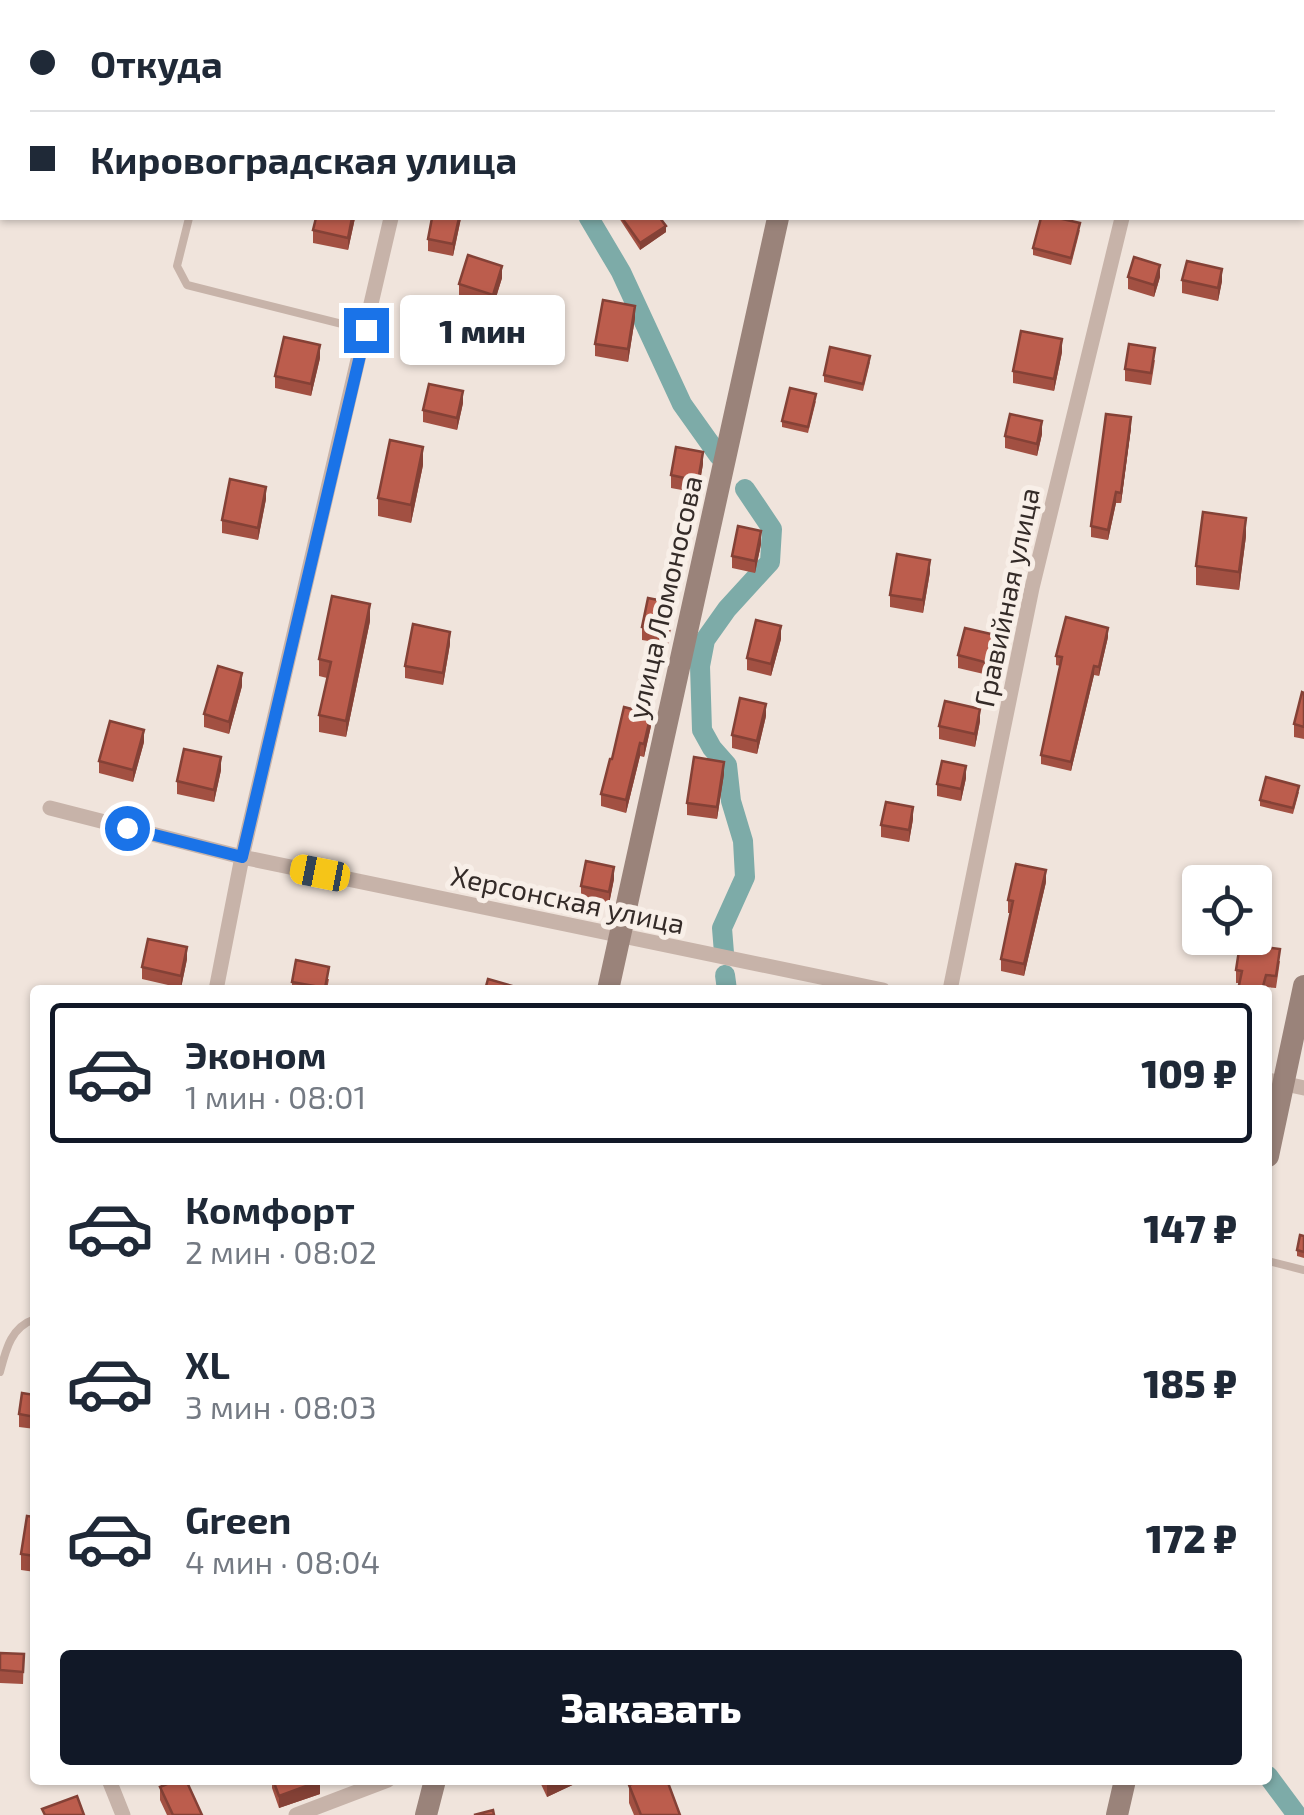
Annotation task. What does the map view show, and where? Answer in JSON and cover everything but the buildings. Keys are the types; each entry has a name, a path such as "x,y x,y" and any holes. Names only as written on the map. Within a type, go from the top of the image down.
{"street":[{"path":"217,985 242,857 391,220"},
{"name":"улица Ломоносова","path":"609,985 778,220"},
{"name":"Гравийная улица","path":"951,985 1032,588 1122,220"},
{"name":"Херсонская улица","path":"50,808 242,857 859,985"},
{"path":"1272,1139 1304,986"},
{"path":"111,1785 123,1815"},
{"path":"296,1815 375,1785"},
{"path":"426,1815 434,1785"},
{"path":"1116,1815 1124,1785"}],"lane":[{"path":"189,220 176,266 188,284 366,330"},
{"path":"1272,1262 1304,1270"},
{"path":"0,1372 8,1344 30,1320"}],"waterway":[{"path":"590,220 621,272 682,404 719,456"},
{"path":"724,953 722,928 745,877 743,841 731,801 727,765 702,730 700,666 705,640 770,562 772,529 745,489"},
{"path":"725,975 726,985"},
{"path":"1272,1781 1297,1815"}],"route":[{"path":"127,828 242,857 366,330"}]}
